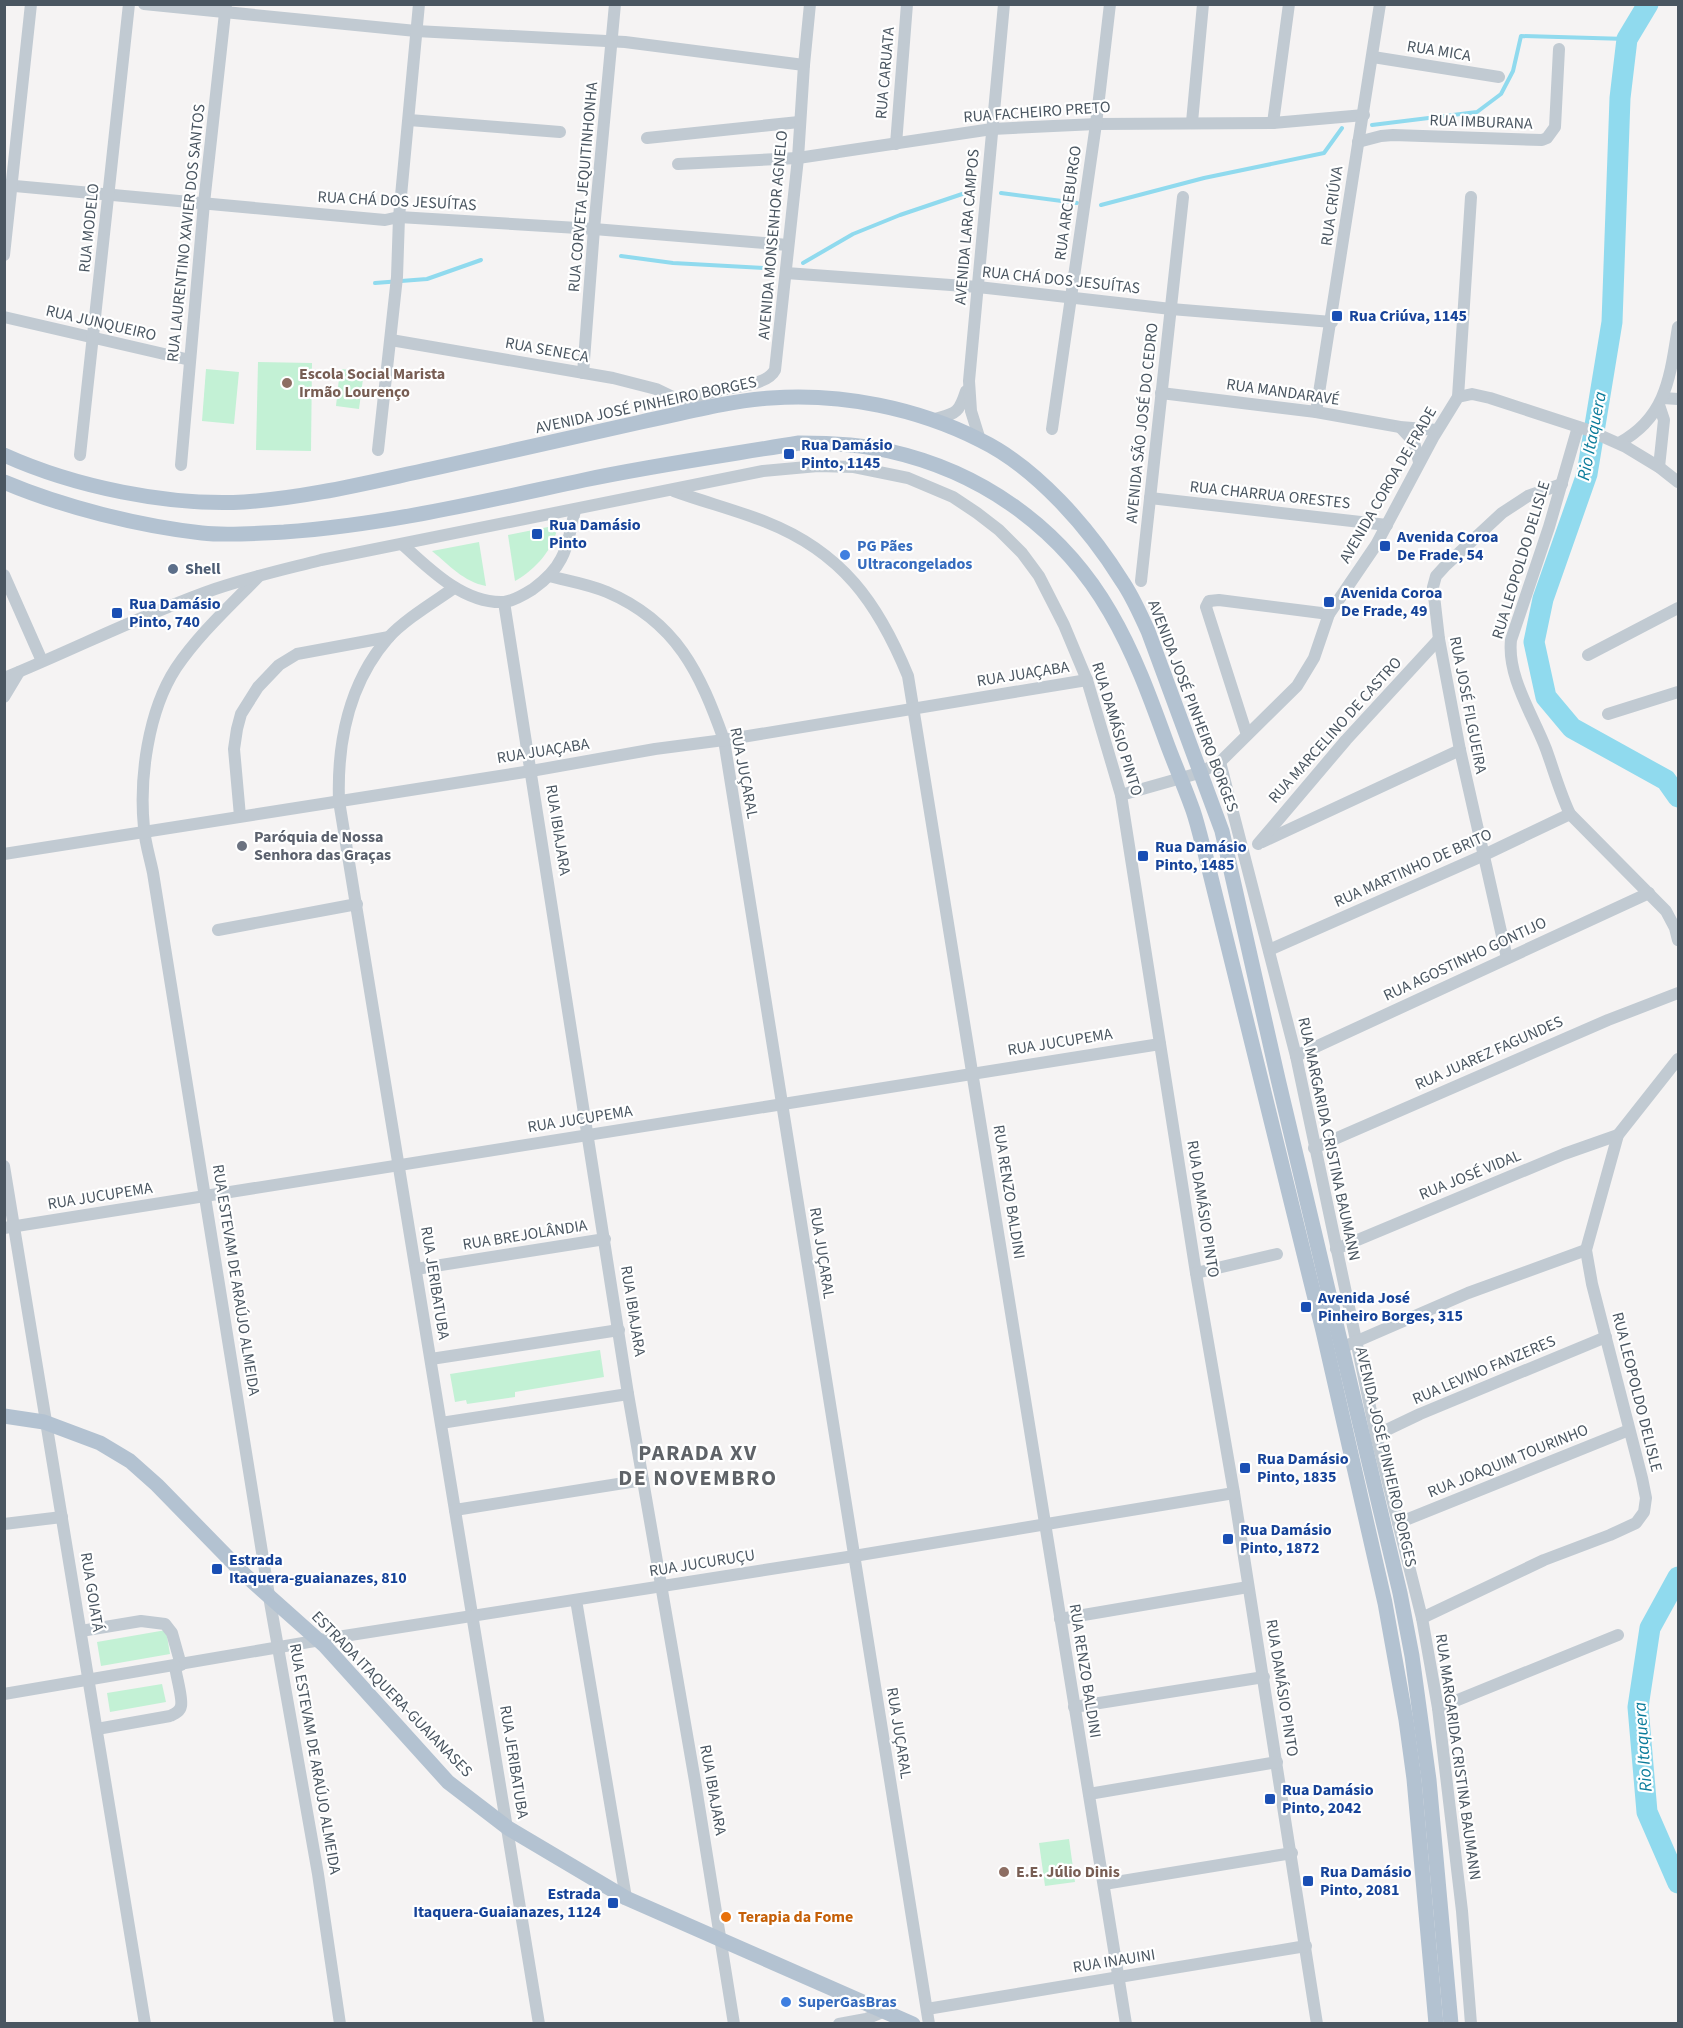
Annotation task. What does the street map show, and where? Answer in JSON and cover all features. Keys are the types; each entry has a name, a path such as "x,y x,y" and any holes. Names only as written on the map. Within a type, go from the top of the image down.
{"main road":[{"name":"AVENIDA JOSÉ PINHEIRO BORGES","path":"4,455 80,482 140,495 179,501 245,501 271,499 376,481 686,408 768,398 818,397 860,402 931,420 980,440 1028,472 1054,496 1104,554 1124,583 1148,632 1222,831 1278,1079 1400,1593 1412,1656 1429,1780 1451,2024"},
{"name":"AVENIDA JOSÉ PINHEIRO BORGES","path":"4,482 84,509 143,523 203,533 252,534 338,527 426,513 587,480 799,443 835,444 889,451 961,476 999,495 1032,518 1061,547 1088,579 1110,612 1150,695 1192,807 1341,1347 1406,1720 1414,1779 1436,2024"},
{"name":"ESTRADA ITAQUERA-GUAIANASES","path":"4,1416 47,1423 100,1443 130,1461 157,1485 244,1574 320,1641 448,1782 508,1828 626,1898 913,2024"}],"street":[{"path":"4,255 8,185 31,4"},
{"name":"RUA MODELO","path":"80,455 129,4"},
{"path":"144,4 225,9 416,31 612,42 804,65"},
{"path":"378,450 397,277 399,218 419,4"},
{"name":"RUA CORVETA JEQUITINHONHA","path":"583,373 615,4"},
{"name":"AVENIDA MONSENHOR AGNELO","path":"686,408 717,391 763,381 774,373 798,158 810,4"},
{"name":"RUA CARUATA","path":"896,144 907,4"},
{"name":"AVENIDA LARA CAMPOS","path":"980,440 971,411 969,381 1004,4"},
{"name":"RUA ARCEBURGO","path":"1052,429 1096,124 1110,4"},
{"path":"1192,122 1203,4"},
{"path":"1273,123 1289,4"},
{"name":"RUA CRIÚVA","path":"1316,412 1381,5"},
{"name":"RUA LAURENTINO XAVIER DOS SANTOS","path":"182,465 204,203 225,9"},
{"name":"RUA IMBURANA","path":"1359,139 1393,135 1509,140 1547,138 1555,127 1559,49"},
{"name":"RUA MICA","path":"1373,57 1499,77"},
{"name":"RUA FACHEIRO PRETO","path":"678,164 798,158 992,129 1096,124 1273,123 1363,118"},
{"path":"409,120 560,132"},
{"path":"647,138 799,122"},
{"name":"RUA CHÁ DOS JESUÍTAS","path":"8,185 386,220 399,218 594,229 788,247"},
{"name":"AVENIDA SÃO JOSÉ DO CEDRO","path":"1141,581 1183,197"},
{"path":"1458,397 1471,197"},
{"name":"RUA CHÁ DOS JESUÍTAS","path":"786,272 978,287 1171,309 1332,322"},
{"name":"RUA JUNQUEIRO","path":"4,317 190,360"},
{"path":"1615,442 1641,429 1661,402 1669,376 1678,327"},
{"name":"RUA SENECA","path":"391,340 640,384 686,408"},
{"name":"AVENIDA LARA CAMPOS","path":"931,420 958,410 969,381"},
{"name":"RUA MANDARAVÉ","path":"1161,393 1316,412 1400,427 1437,430"},
{"name":"AVENIDA COROA DE FRADE","path":"1121,795 1199,773 1220,762 1297,686 1314,658 1329,614 1387,525 1419,462 1458,397 1472,394 1490,398 1583,429 1615,442 1659,467 1678,482"},
{"path":"1661,402 1678,399"},
{"path":"1659,467 1664,420 1661,402"},
{"path":"1400,427 1414,441 1419,462"},
{"name":"RUA LEOPOLDO DELISLE","path":"1583,429 1562,484 1512,640 1510,656 1570,814 1666,911 1675,928 1678,940"},
{"name":"RUA DAMÁSIO PINTO","path":"4,678 120,627 186,601 260,576 321,560 763,471 818,466 854,467 882,471 908,478 953,497 999,530 1040,576 1064,625 1087,680 1121,795 1196,1273 1264,1677 1317,2024"},
{"name":"RUA JOSÉ FILGUEIRA","path":"1507,958 1482,856 1460,750 1432,594 1436,576 1502,513 1528,496 1562,484"},
{"name":"RUA RENZO BALDINI","path":"673,490 768,522 795,535 835,563 874,606 908,676 1126,2024"},
{"name":"RUA CHARRUA ORESTES","path":"1150,498 1387,525"},
{"path":"402,544 454,588 479,597 504,602 529,591 549,576 561,559 575,510"},
{"path":"4,575 42,661"},
{"name":"RUA ESTEVAM DE ARAÚJO ALMEIDA","path":"260,576 193,646 166,687 156,713 145,760 144,832 155,883 270,1596 318,1874 340,2024"},
{"name":"RUA JUÇARAL","path":"549,576 607,592 629,603 671,636 695,670 708,696 723,740 929,2024"},
{"name":"RUA JERIBATUBA","path":"454,588 389,637 363,676 343,731 339,760 339,801 539,2024"},
{"path":"1247,735 1206,607 1209,601 1219,600 1329,614"},
{"name":"RUA IBIAJARA","path":"504,602 628,1394 722,1940 734,2024"},
{"path":"1588,655 1678,608"},
{"path":"240,816 234,749 241,714 258,687 279,665 297,654 389,637"},
{"name":"RUA MARCELINO DE CASTRO","path":"1258,844 1346,740 1439,639"},
{"path":"4,697 19,672"},
{"name":"RUA JUAÇABA","path":"4,854 1087,680"},
{"path":"1608,714 1678,692"},
{"path":"1242,849 1258,844 1460,750"},
{"name":"RUA MARGARIDA CRISTINA BAUMANN","path":"1220,762 1296,1056 1336,1250 1341,1347 1376,1435 1422,1618 1438,1708 1462,1911 1471,2024"},
{"name":"RUA MARTINHO DE BRITO","path":"1269,950 1482,856 1570,814"},
{"name":"RUA AGOSTINHO GONTIJO","path":"1296,1056 1649,893"},
{"path":"218,930 357,904"},
{"name":"RUA JUAREZ FAGUNDES","path":"1314,1148 1608,1020 1678,993"},
{"name":"RUA JUCUPEMA","path":"9,1227 1160,1044"},
{"name":"RUA LEOPOLDO DELISLE","path":"1422,1618 1544,1560 1636,1523 1644,1512 1646,1498 1592,1284 1586,1250 1618,1135 1678,1059"},
{"name":"RUA JOSÉ VIDAL","path":"1336,1250 1564,1154 1618,1135"},
{"name":"RUA GOIATÁ","path":"4,1166 9,1227 47,1423 145,2024"},
{"name":"RUA BREJOLÂNDIA","path":"416,1269 605,1239"},
{"path":"1341,1347 1468,1293 1586,1250"},
{"path":"1196,1273 1277,1254"},
{"path":"431,1359 619,1330"},
{"name":"RUA LEVINO FANZERES","path":"1376,1435 1420,1414 1606,1337"},
{"path":"441,1423 628,1394"},
{"name":"RUA JOAQUIM TOURINHO","path":"1398,1523 1629,1430"},
{"path":"455,1510 644,1480"},
{"name":"RUA JUCURUÇU","path":"90,1681 320,1641 1234,1493"},
{"path":"4,1524 62,1517"},
{"path":"1060,1619 1248,1587"},
{"path":"576,1600 626,1898"},
{"path":"81,1631 141,1621 165,1624 172,1633 178,1666 181,1699 178,1712 170,1716 97,1729"},
{"path":"1438,1708 1618,1635"},
{"path":"1074,1707 1264,1677"},
{"path":"4,1694 90,1681"},
{"path":"1089,1794 1277,1762"},
{"path":"1104,1884 1292,1853"},
{"name":"RUA INAUINI","path":"927,2009 1306,1946"},
{"path":"838,2024 866,2019 885,2011"}],"green space":[{"path":"258,362 312,363 311,451 256,450"},
{"path":"206,369 239,372 234,424 202,421"},
{"path":"340,369 364,371 359,409 336,406"},
{"path":"558,525 553,542 543,558 515,581 508,535"},
{"path":"479,542 486,586 464,577 432,551"},
{"path":"600,1350 604,1377 515,1392 515,1397 467,1404 466,1400 455,1402 450,1374"},
{"path":"166,1630 170,1654 101,1666 97,1642"},
{"path":"162,1684 166,1702 110,1712 107,1693"},
{"path":"1069,1839 1075,1882 1045,1886 1039,1843"}],"waterway":[{"name":"Rio Itaquera","path":"1648,4 1627,39 1620,98 1612,322 1587,474 1543,599 1534,642 1546,697 1572,728 1666,780 1678,797"},
{"path":"1372,125 1477,112 1501,94 1513,71 1521,36 1627,39"},
{"path":"1101,205 1204,178 1324,153 1342,128"},
{"path":"803,263 853,234 974,190"},
{"path":"1001,193 1077,203"},
{"path":"621,256 673,263 764,268"},
{"path":"375,283 427,279 481,260"},
{"name":"Rio Itaquera","path":"1678,1577 1650,1628 1638,1707 1647,1812 1678,1883"}],"place":[{"name":"Rua Criúva, 1145","path":"1337,316"},
{"name":"Escola Social Marista Irmão Lourenço","path":"287,383"},
{"name":"Rua Damásio Pinto, 1145","path":"789,454"},
{"name":"Rua Damásio Pinto","path":"537,534"},
{"name":"Avenida Coroa De Frade, 54","path":"1385,546"},
{"name":"PG Pães Ultracongelados","path":"845,555"},
{"name":"Shell","path":"173,569"},
{"name":"Avenida Coroa De Frade, 49","path":"1329,602"},
{"name":"Rua Damásio Pinto, 740","path":"117,613"},
{"name":"Paróquia de Nossa Senhora das Graças","path":"242,846"},
{"name":"Rua Damásio Pinto, 1485","path":"1143,856"},
{"name":"Avenida José Pinheiro Borges, 315","path":"1306,1307"},
{"name":"Rua Damásio Pinto, 1835","path":"1245,1468"},
{"name":"Rua Damásio Pinto, 1872","path":"1228,1539"},
{"name":"Estrada Itaquera-guaianazes, 810","path":"217,1569"},
{"name":"Rua Damásio Pinto, 2042","path":"1270,1799"},
{"name":"E.E. Júlio Dinis","path":"1004,1872"},
{"name":"Rua Damásio Pinto, 2081","path":"1308,1881"},
{"name":"Estrada Itaquera-Guaianazes, 1124","path":"613,1903"},
{"name":"Terapia da Fome","path":"726,1917"},
{"name":"SuperGasBras","path":"786,2002"}],"district":[{"name":"PARADA XV DE NOVEMBRO","path":"698,1466"}]}
